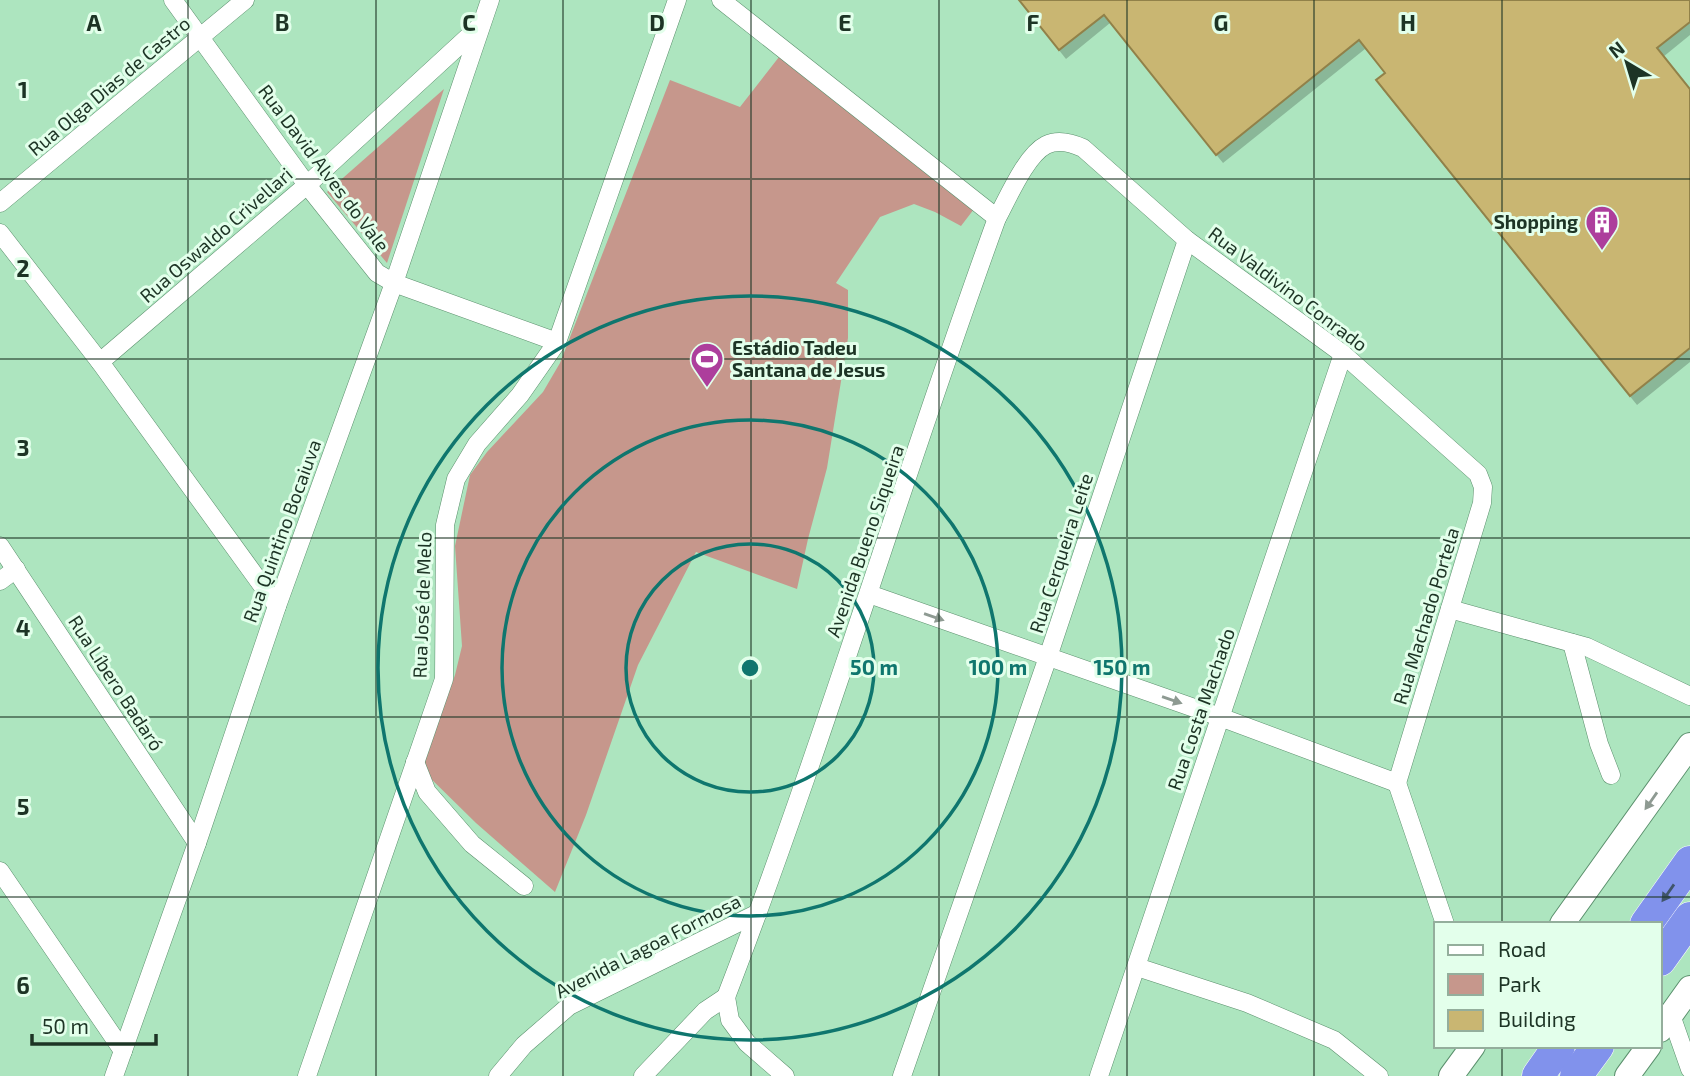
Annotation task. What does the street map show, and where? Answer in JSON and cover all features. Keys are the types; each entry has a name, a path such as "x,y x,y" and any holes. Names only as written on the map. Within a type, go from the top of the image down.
{"highway":[{"path":"1647,922 1690,862"},
{"path":"1662,957 1690,918"},
{"path":"1538,1076 1558,1048"},
{"path":"1576,1076 1597,1048"}],"main road":[{"path":"1563,922 1690,745"},
{"path":"1451,1076 1472,1048"},
{"path":"1627,1076 1648,1048"}],"street":[{"name":"Rua David Alves do Vale","path":"173,0 307,185 377,273 394,284 557,342"},
{"name":"Rua Olga Dias de Castro","path":"0,204 245,0"},
{"name":"Rua Quintino Bocaiuva","path":"114,1076 277,606 394,284 489,0"},
{"name":"Rua José de Melo","path":"307,1076 444,679 445,525 456,479 477,444 520,395 557,342 677,0"},
{"path":"721,0 997,218"},
{"name":"Rua Oswaldo Crivellari","path":"100,362 307,185 482,24"},
{"name":"Avenida Bueno Siqueira","path":"726,997 869,594 997,218 1031,158 1047,144 1066,141 1083,148"},
{"name":"Rua Valdivino Conrado","path":"1083,148 1187,240 1343,355 1469,464"},
{"path":"0,233 100,362 277,606"},
{"name":"Rua Cerqueira Leite","path":"902,1076 1048,657 1187,240"},
{"name":"Rua Costa Machado","path":"1099,1076 1343,355"},
{"name":"Rua Machado Portela","path":"1397,783 1482,503 1483,487 1478,474 1469,464"},
{"name":"Rua Líbero Badaró","path":"0,546 197,843"},
{"path":"0,581 16,569"},
{"path":"869,594 1220,717 1397,783 1444,922"},
{"path":"1450,609 1587,647 1690,696"},
{"path":"1572,643 1611,775"},
{"path":"415,762 427,792 472,844 524,886"},
{"path":"0,871 123,1051"},
{"name":"Avenida Lagoa Formosa","path":"498,1076 524,1045 569,1006 758,913"},
{"path":"1137,967 1247,1003 1335,1040 1379,1076"},
{"path":"643,1076 705,1012 726,997 730,1020 747,1043 785,1076"},
{"path":"1678,1006 1690,1069"}],"green space":[{"path":"779,57 974,209 961,226 914,204 880,217 836,283 848,290 848,338 827,468 797,589 696,552 638,665 586,815 555,892 476,823 421,769 455,675 462,646 455,546 470,475 487,452 543,392 560,363 670,80 740,107"},
{"path":"444,89 387,263 327,192"}],"building":[{"name":"Shopping","path":"1019,0 1690,0 1690,22 1657,48 1690,89 1690,348 1630,396 1376,80 1385,73 1359,40 1216,155 1104,15 1059,50"}],"place":[{"name":"Shopping","path":"1602,252"},
{"name":"Estádio Tadeu Santana de Jesus","path":"707,389"}]}
